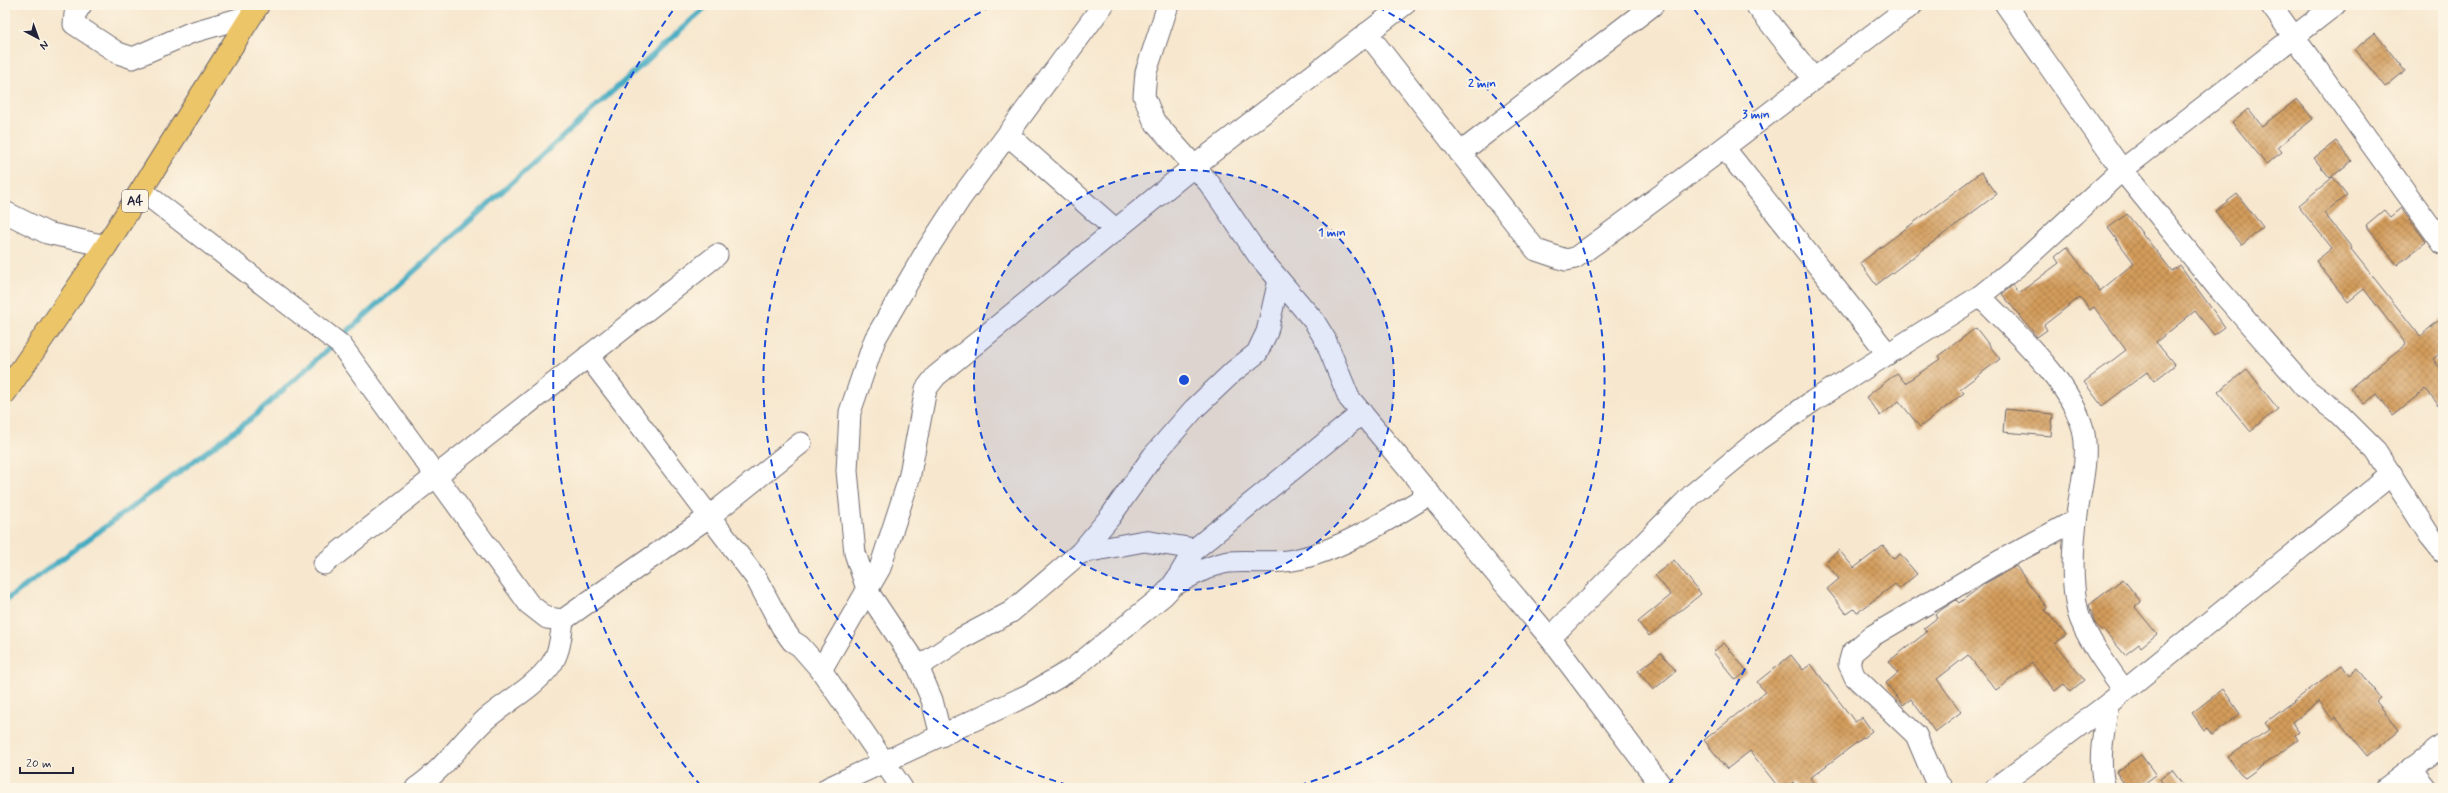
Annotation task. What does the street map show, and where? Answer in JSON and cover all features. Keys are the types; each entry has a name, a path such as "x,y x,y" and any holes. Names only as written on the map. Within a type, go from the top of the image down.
{"main road":[{"name":"A4","path":"5,393 142,191 255,10"}],"street":[{"path":"81,5 75,14 74,24 118,53 133,58 190,33 255,10"},
{"path":"940,736 932,700 918,667 868,592 855,553 848,471 850,412 875,339 960,199 1103,5"},
{"path":"1168,5 1146,72 1144,96 1154,121 1193,167 1209,183 1258,255 1318,327 1325,339 1349,398 1550,638 1663,788"},
{"path":"821,670 868,592 880,568 909,479 926,389 953,362 1193,167 1404,5"},
{"path":"1460,153 1653,5"},
{"path":"1756,5 1813,78"},
{"path":"1367,33 1536,250 1566,260 1575,258 1725,149 1813,78 1912,5"},
{"path":"2006,5 2122,170 2217,287 2296,378 2306,389 2337,412 2376,451 2430,536 2443,552"},
{"path":"2271,5 2443,244"},
{"path":"1550,638 1694,493 1758,440 1814,401 1980,296 2021,263 2122,170 2335,5"},
{"path":"1008,135 1116,230"},
{"path":"1725,149 1888,354"},
{"path":"142,191 340,345 437,475 530,604 547,618 563,620 710,516 800,443"},
{"path":"5,212 48,233 106,246"},
{"path":"324,564 717,255"},
{"path":"918,667 962,638 1011,612 1080,553 1110,517 1153,456 1194,409 1234,371 1257,353 1267,332 1279,280"},
{"path":"1980,296 2052,373 2070,399 2083,430 2085,461 2076,520 2073,562 2078,613 2100,655 2124,690"},
{"path":"588,356 756,578 782,627 792,641 800,646 821,670 902,788"},
{"path":"1176,584 1182,568 1195,549 1362,412"},
{"path":"1996,788 2108,704 2392,474"},
{"path":"828,788 1028,695 1074,668 1131,624 1176,584 1203,570 1229,562 1294,560 1320,552 1351,538 1430,494"},
{"path":"1942,788 1935,780 1916,735 1855,677 1849,664 1852,653 1872,636 1998,562 2076,520"},
{"path":"1080,553 1144,541 1195,549"},
{"path":"416,788 434,776 487,719 516,699 550,666 560,646 563,620"},
{"path":"2105,788 2102,778 2103,734 2108,704"},
{"path":"2386,788 2443,744"},
{"path":"2411,768 2427,788"}],"building":[{"path":"2375,33 2405,71 2385,87 2355,49"},
{"path":"2297,99 2313,119 2278,147 2282,152 2266,164 2232,122 2248,109 2262,126"},
{"path":"2336,141 2352,161 2330,178 2314,158"},
{"path":"1981,172 1997,194 1876,285 1860,263"},
{"path":"2333,177 2347,195 2324,213 2352,248 2351,249 2420,336 2443,317 2443,351 2433,359 2443,372 2443,411 2426,389 2393,415 2377,394 2364,404 2350,388 2406,344 2364,289 2348,302 2316,261 2332,248 2298,206"},
{"path":"2237,194 2263,227 2242,245 2215,211"},
{"path":"2401,208 2426,242 2397,265 2366,225 2384,210 2390,217"},
{"path":"2127,214 2172,271 2180,265 2225,327 2214,335 2195,311 2156,342 2175,365 2154,381 2147,372 2102,406 2084,382 2126,350 2094,307 2090,310 2080,297 2044,325 2047,330 2037,337 2002,294 2013,285 2019,293 2059,263 2055,257 2067,247 2100,291 2134,263 2108,228"},
{"path":"1976,328 2000,359 1960,389 1964,393 1920,427 1899,401 1880,416 1866,397 1897,373 1905,383 1940,359 1938,356"},
{"path":"2247,369 2278,409 2250,431 2218,392"},
{"path":"2005,409 2053,414 2051,436 2003,432"},
{"path":"1883,546 1894,559 1900,554 1917,574 1899,589 1895,584 1857,613 1854,609 1847,614 1827,589 1839,579 1825,562 1839,550 1854,568"},
{"path":"1674,560 1701,594 1649,636 1638,622 1671,595 1655,575"},
{"path":"2016,566 2047,608 2045,610 2066,635 2055,644 2084,680 2070,692 2064,684 2055,691 2032,663 1996,690 1968,655 1937,679 1961,712 1935,732 1911,699 1903,705 1886,683 1898,673 1889,661 1927,632 1924,628 1937,618 1935,615 1941,610 1956,600 1959,603 1984,584"},
{"path":"2123,579 2141,602 2135,607 2157,634 2141,647 2139,644 2125,655 2104,630 2102,631 2095,623 2089,605"},
{"path":"1724,643 1747,671 1736,680 1713,652"},
{"path":"1661,653 1676,671 1653,690 1638,671"},
{"path":"1791,655 1803,670 1811,664 1855,722 1862,717 1872,731 1810,778 1818,788 1797,788 1793,782 1785,788 1779,788 1750,751 1727,769 1704,740 1765,692 1757,682"},
{"path":"2342,665 2349,675 2358,668 2380,698 2376,701 2399,730 2367,756 2336,718 2333,720 2319,701 2292,723 2299,732 2295,735 2298,740 2245,778 2240,774 2228,757 2270,729 2265,723"},
{"path":"2223,689 2240,714 2212,735 2207,728 2204,730 2192,713"},
{"path":"2141,755 2156,775 2138,788 2127,788 2116,772"},
{"path":"2172,770 2185,788 2166,788 2160,779"}],"waterway":[{"path":"5,601 252,418 708,5"}]}
